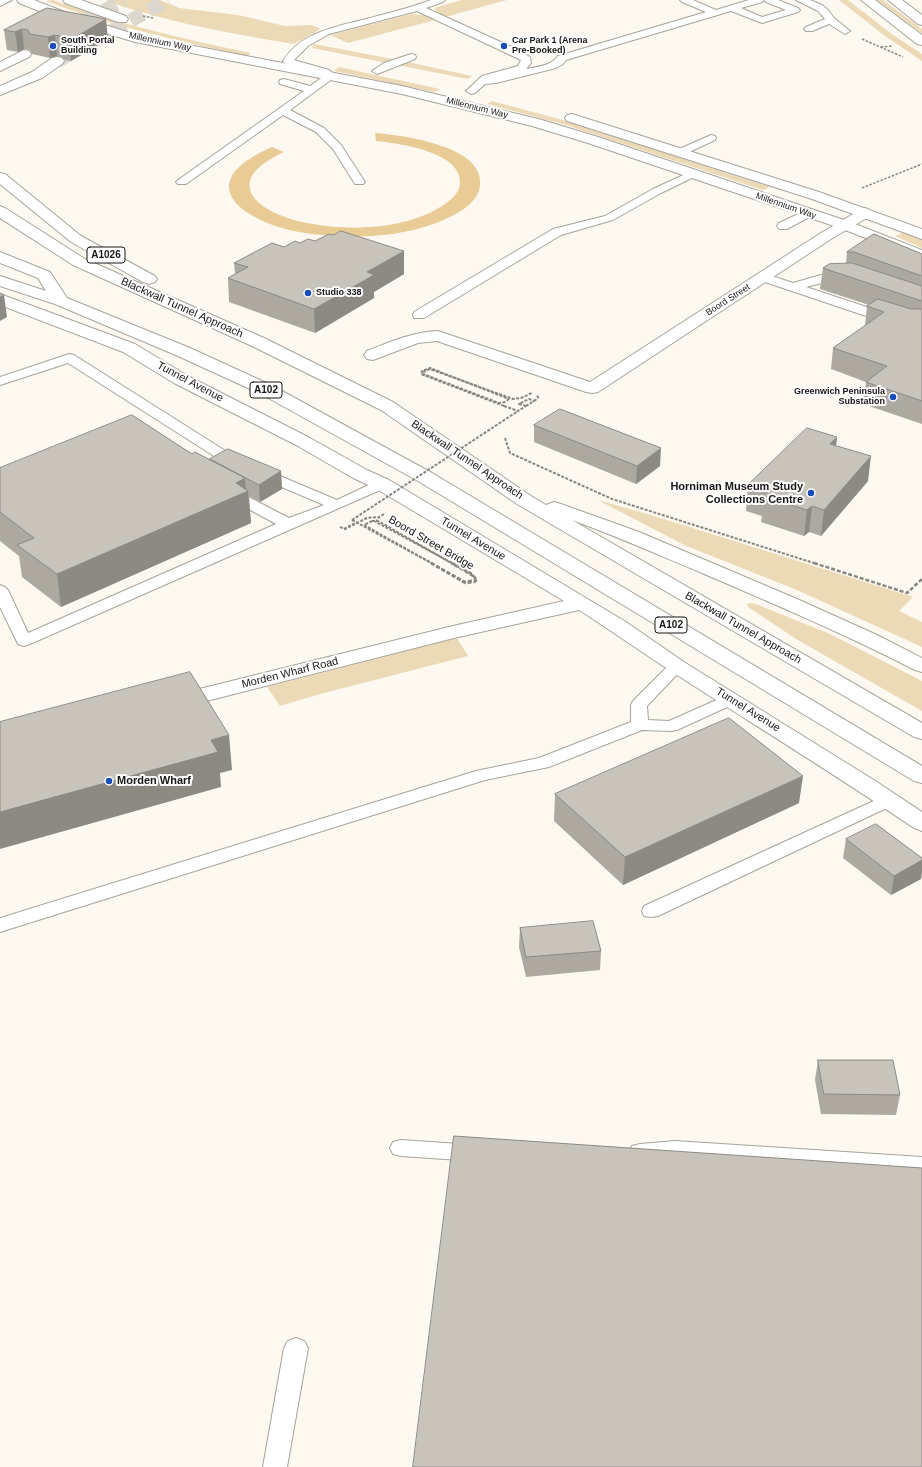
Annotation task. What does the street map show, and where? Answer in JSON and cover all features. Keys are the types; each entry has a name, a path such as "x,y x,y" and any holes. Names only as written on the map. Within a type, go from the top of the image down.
{"main road":[{"name":"Millennium Way","path":"23,0 66,17 135,38 334,70 460,94 537,123 593,140 845,225 922,255"},
{"path":"866,0 922,41"},
{"path":"894,0 922,21"},
{"name":"Millennium Way","path":"76,2 131,21"},
{"name":"Millennium Way","path":"275,52 291,55 334,70"},
{"path":"0,67 24,54"},
{"path":"0,91 15,83 37,75 57,61"},
{"path":"364,69 400,76"},
{"name":"Millennium Way","path":"460,94 485,88"},
{"name":"Millennium Way","path":"559,114 681,152 865,213 922,234"},
{"name":"A1026","path":"0,177 76,238 171,292 220,324"},
{"name":"Blackwall Tunnel Approach","path":"0,211 78,262 220,324 387,406 524,500 922,732"},
{"name":"Boord Street","path":"374,355 411,339 422,336 438,336 558,376 588,390 865,213"},
{"path":"0,257 44,275 61,301"},
{"name":"A102","path":"0,281 61,301 184,352 260,387 425,477 920,775"},
{"name":"Tunnel Avenue","path":"0,299 129,348 180,379 304,442 360,474 382,484 619,626 677,666 922,823"},
{"path":"524,500 589,518 768,594 899,653 922,666"},
{"name":"Morden Wharf Road","path":"154,707 453,632 580,604"}],"lane":[{"path":"0,3 7,0"},
{"path":"291,55 326,32 418,8 440,0"},
{"path":"687,0 716,13"},
{"path":"485,88 496,80 552,66 559,62 562,58 759,0"},
{"path":"732,8 762,20 795,10 768,0"},
{"path":"801,0 822,9 828,14 830,20 845,31"},
{"path":"418,8 517,53 526,59 526,63 522,68 486,78 485,88"},
{"path":"809,29 830,20"},
{"path":"378,72 388,65 411,57"},
{"path":"182,182 251,132 283,111 334,70"},
{"path":"284,82 302,86 311,90"},
{"path":"283,111 320,130 337,147 359,182"},
{"path":"681,152 711,138"},
{"path":"419,315 557,232 609,218 657,191 692,174"},
{"path":"783,226 809,213"},
{"path":"764,277 898,322"},
{"path":"792,287 821,279 851,278 858,280"},
{"path":"0,381 70,358 230,460 337,505"},
{"path":"0,590 24,641 382,484"},
{"path":"221,488 288,524"},
{"path":"640,725 639,705 677,666"},
{"path":"0,925 482,775 543,763 640,725 671,726 730,699"},
{"path":"651,911 888,800"},
{"path":"401,1148 496,1154"},
{"path":"622,1154 675,1149 922,1165"},
{"path":"275,1467 296,1348"}],"path":[{"path":"845,31 905,58"},
{"path":"880,48 896,46"},
{"path":"858,190 922,164"},
{"path":"509,398 502,395 495,393 430,369 423,372 423,374 499,403 505,402 509,399 507,397 500,395 486,389 430,368 422,371 421,374 518,411"},
{"name":"Boord Street Bridge","path":"380,524 472,574 476,577 477,580 474,582 465,583 444,572 438,568 397,545 391,541 364,526 372,521 378,521 475,577 475,580 465,582 419,556 399,546 379,535 360,524 352,520 518,411 534,401 529,399 519,404 524,406 531,403 535,400 538,398 536,391"},
{"path":"505,438 510,454 612,499 907,593 922,579"},
{"path":"345,529 367,518 379,517"}],"shaded area":[{"path":"53,0 77,9 151,30 251,53 247,56 145,32 95,18 46,1"},
{"path":"106,0 160,0 179,8 238,15 285,26 312,25 321,29 294,44 187,24 117,5"},
{"path":"462,0 507,0 445,17 434,9"},
{"path":"839,0 848,0 893,35 922,54 922,61 885,36"},
{"path":"877,0 883,0 922,29 922,33"},
{"path":"412,14 424,15 435,20 348,43 330,35"},
{"path":"314,44 472,76 468,79 312,48"},
{"path":"339,67 440,89 434,92 334,71"},
{"path":"492,101 566,121 770,187 763,190 563,124 487,104"},
{"path":"375,133 404,136 440,145 456,152 470,161 478,172 480,185 477,195 470,204 460,212 433,224 398,233 360,237 305,233 283,228 263,221 246,212 234,200 229,188 233,175 246,161 272,147 284,152 264,163 253,174 250,185 252,195 261,204 273,212 307,223 323,226 356,228 390,225 422,216 441,207 458,191 460,182 458,172 450,163 440,156 413,147 376,141"},
{"path":"903,233 922,240 922,248 895,236"},
{"path":"598,500 913,597 899,611 922,622 922,647 797,590 684,545"},
{"path":"747,604 756,604 830,634 922,681 922,711 796,639 748,607"},
{"path":"457,638 468,656 320,694 280,706 267,687"}],"building":[{"path":"47,8 106,19 69,41 63,40 60,36 55,35 48,37 30,34 28,30 22,29 15,32 4,30"},
{"path":"341,231 404,251 367,272 374,275 314,309 228,278 248,267 234,263 272,243 284,247 295,241 300,243 308,239 315,241 329,234 333,235"},
{"path":"874,234 922,254 922,276 854,252 847,252"},
{"path":"852,263 922,286 922,301 823,268 829,264"},
{"path":"878,299 911,309 922,309 922,401 866,382 887,366 833,348 884,312 867,306"},
{"path":"560,409 661,448 637,466 534,425"},
{"path":"132,415 192,454 195,452 245,478 236,483 248,491 57,574 17,545 34,538 0,512 0,468"},
{"path":"807,428 837,437 830,444 871,456 824,510 812,506 807,510 764,496 768,491 748,485"},
{"path":"228,449 281,471 259,485 210,459"},
{"path":"190,672 229,735 211,740 218,752 0,812 0,722"},
{"path":"729,718 803,776 625,857 555,794"},
{"path":"876,824 922,858 922,860 894,876 846,839"},
{"path":"593,921 601,951 526,957 520,928"},
{"path":"818,1060 893,1060 900,1095 824,1094"},
{"path":"454,1136 922,1168 922,1467 413,1467"}],"tunnel":[{"path":"67,31 124,0"},
{"path":"57,61 168,0"}],"place":[{"name":"South Portal Building","path":"53,46"},
{"name":"Car Park 1 (Arena Pre-Booked)","path":"504,46"},
{"name":"Studio 338","path":"308,293"},
{"name":"Greenwich Peninsula Substation","path":"893,397"},
{"name":"Horniman Museum Study Collections Centre","path":"811,493"},
{"name":"Morden Wharf","path":"109,781"}]}
